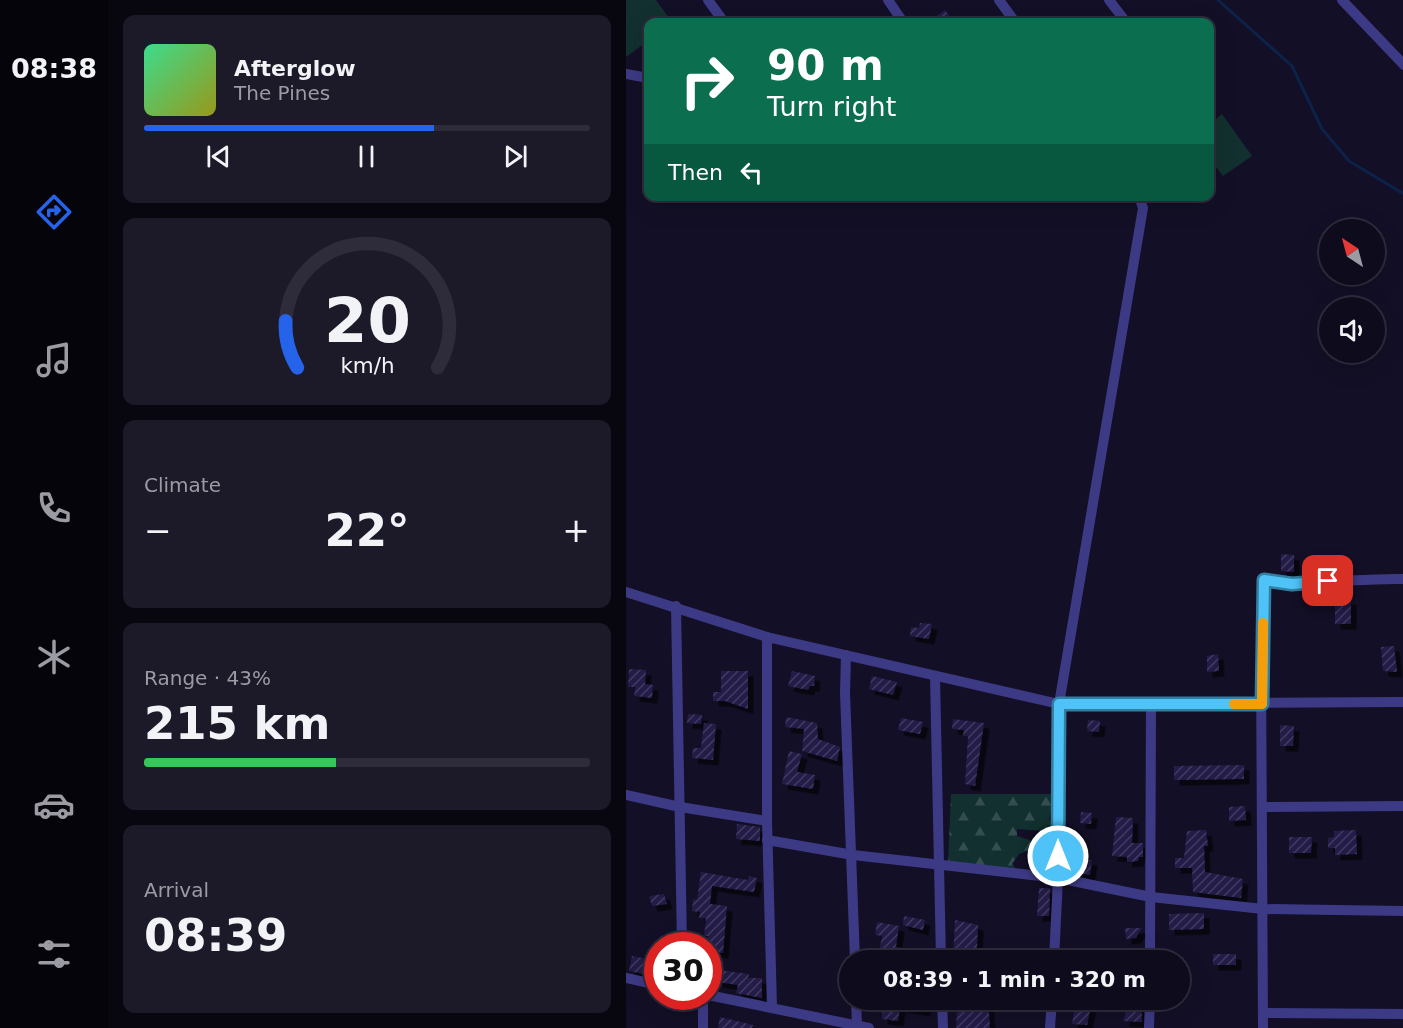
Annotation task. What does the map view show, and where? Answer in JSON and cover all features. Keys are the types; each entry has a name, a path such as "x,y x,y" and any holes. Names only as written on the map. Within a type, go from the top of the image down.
{"street":[{"path":"707,0 721,18"},
{"path":"888,0 900,18"},
{"path":"1109,0 1123,18"},
{"path":"1344,1 1403,65"},
{"path":"1005,2 1013,18"},
{"path":"626,74 644,77"},
{"path":"1054,950 1058,878 1059,704 1143,208 1141,201"},
{"path":"1263,1028 1264,580 1292,584 1360,578 1403,579"},
{"path":"626,592 676,606 767,637 1059,704 1403,702"},
{"path":"676,606 682,932"},
{"path":"767,637 767,840 772,1008"},
{"path":"846,655 845,693 856,950"},
{"path":"935,676 941,950"},
{"path":"1150,950 1151,704"},
{"path":"626,795 680,807 767,821"},
{"path":"1262,807 1403,806"},
{"path":"767,840 853,855 1058,878 1151,897 1263,909 1403,911"},
{"path":"626,978 644,982"},
{"path":"722,998 838,1025 869,1028"},
{"path":"703,1010 703,1028"},
{"path":"856,1010 857,1026"},
{"path":"942,1010 943,1028"},
{"path":"1050,1028 1051,1010"},
{"path":"1150,1010 1150,1028"},
{"path":"1263,1012 1403,1014"}],"green space":[{"path":"626,0 656,0 669,18 644,18 644,44 626,57"},
{"path":"1222,114 1252,156 1223,176 1214,164 1214,121"},
{"path":"951,794 1055,794 1049,819 1057,832 1017,829 1017,836 1045,845 1019,854 1012,864 1017,870 948,863"}],"building":[{"path":"945,10 951,18 934,18"},
{"path":"1281,554 1294,555 1294,572 1281,571"},
{"path":"1320,560 1336,560 1336,574 1320,574"},
{"path":"1335,599 1351,599 1351,624 1335,624"},
{"path":"920,623 932,624 929,639 910,636 911,627 919,628"},
{"path":"1394,646 1397,672 1383,671 1381,647"},
{"path":"1218,654 1219,671 1207,672 1207,656"},
{"path":"629,669 646,670 645,684 653,685 652,698 634,696 635,687 628,687"},
{"path":"721,671 748,671 748,709 725,701 713,701 713,692 721,692"},
{"path":"792,671 815,676 814,686 810,686 808,690 788,686"},
{"path":"872,676 897,682 893,695 869,689"},
{"path":"688,714 702,715 701,724 687,723"},
{"path":"786,717 817,723 818,739 840,747 837,761 802,751 804,729 785,727"},
{"path":"901,718 923,722 920,734 898,730"},
{"path":"953,719 984,723 975,786 965,784 968,736 963,736 964,730 952,729"},
{"path":"1088,720 1100,721 1099,732 1087,731"},
{"path":"704,723 716,724 713,760 692,758 693,748 701,748"},
{"path":"1280,725 1294,726 1293,746 1280,746"},
{"path":"789,751 802,754 797,772 815,775 813,789 782,784"},
{"path":"1244,765 1244,779 1174,780 1174,766"},
{"path":"1245,806 1246,820 1229,821 1229,807"},
{"path":"1081,812 1092,813 1091,824 1080,823"},
{"path":"1116,817 1133,818 1132,843 1143,843 1143,857 1139,857 1138,861 1127,862 1127,857 1112,856"},
{"path":"737,824 760,827 760,841 736,839"},
{"path":"1206,830 1208,846 1204,846 1205,872 1243,879 1241,898 1193,892 1192,868 1175,868 1175,858 1184,858 1187,831"},
{"path":"1356,830 1357,854 1335,855 1335,848 1328,848 1328,838 1334,837 1334,831"},
{"path":"1289,837 1312,837 1311,853 1289,853"},
{"path":"1079,859 1092,860 1090,875 1077,873"},
{"path":"701,872 748,880 749,876 757,878 754,892 712,886 710,904 727,906 723,953 722,932 704,932 706,918 699,918 700,912 692,911 693,899 697,900"},
{"path":"1039,888 1050,888 1049,916 1037,916"},
{"path":"664,894 667,904 652,906 649,896"},
{"path":"1204,913 1204,929 1169,930 1169,914"},
{"path":"904,916 925,920 923,930 903,925"},
{"path":"955,920 978,925 977,948 987,948 987,950 954,950"},
{"path":"877,922 899,926 896,947 915,950 879,950 882,936 875,935"},
{"path":"1125,928 1142,928 1136,938 1126,939"},
{"path":"1213,954 1236,954 1236,965 1213,965"},
{"path":"632,956 644,958 644,974 629,971"},
{"path":"722,970 749,974 748,978 762,978 762,998 736,993 738,985 722,983"},
{"path":"882,1010 900,1010 898,1021 882,1019"},
{"path":"957,1010 989,1010 990,1028 956,1028"},
{"path":"1074,1010 1090,1010 1087,1025 1072,1024"},
{"path":"1127,1010 1141,1010 1142,1022 1123,1021"},
{"path":"720,1017 753,1025 752,1028 718,1028"}],"waterway":[{"path":"1218,0 1292,66 1322,129 1349,161 1404,194"}],"slow traffic":[{"path":"1234,704 1262,704 1263,623"}],"route":[{"path":"1058,856 1059,704 1262,704 1264,580 1292,584 1328,581"}]}
